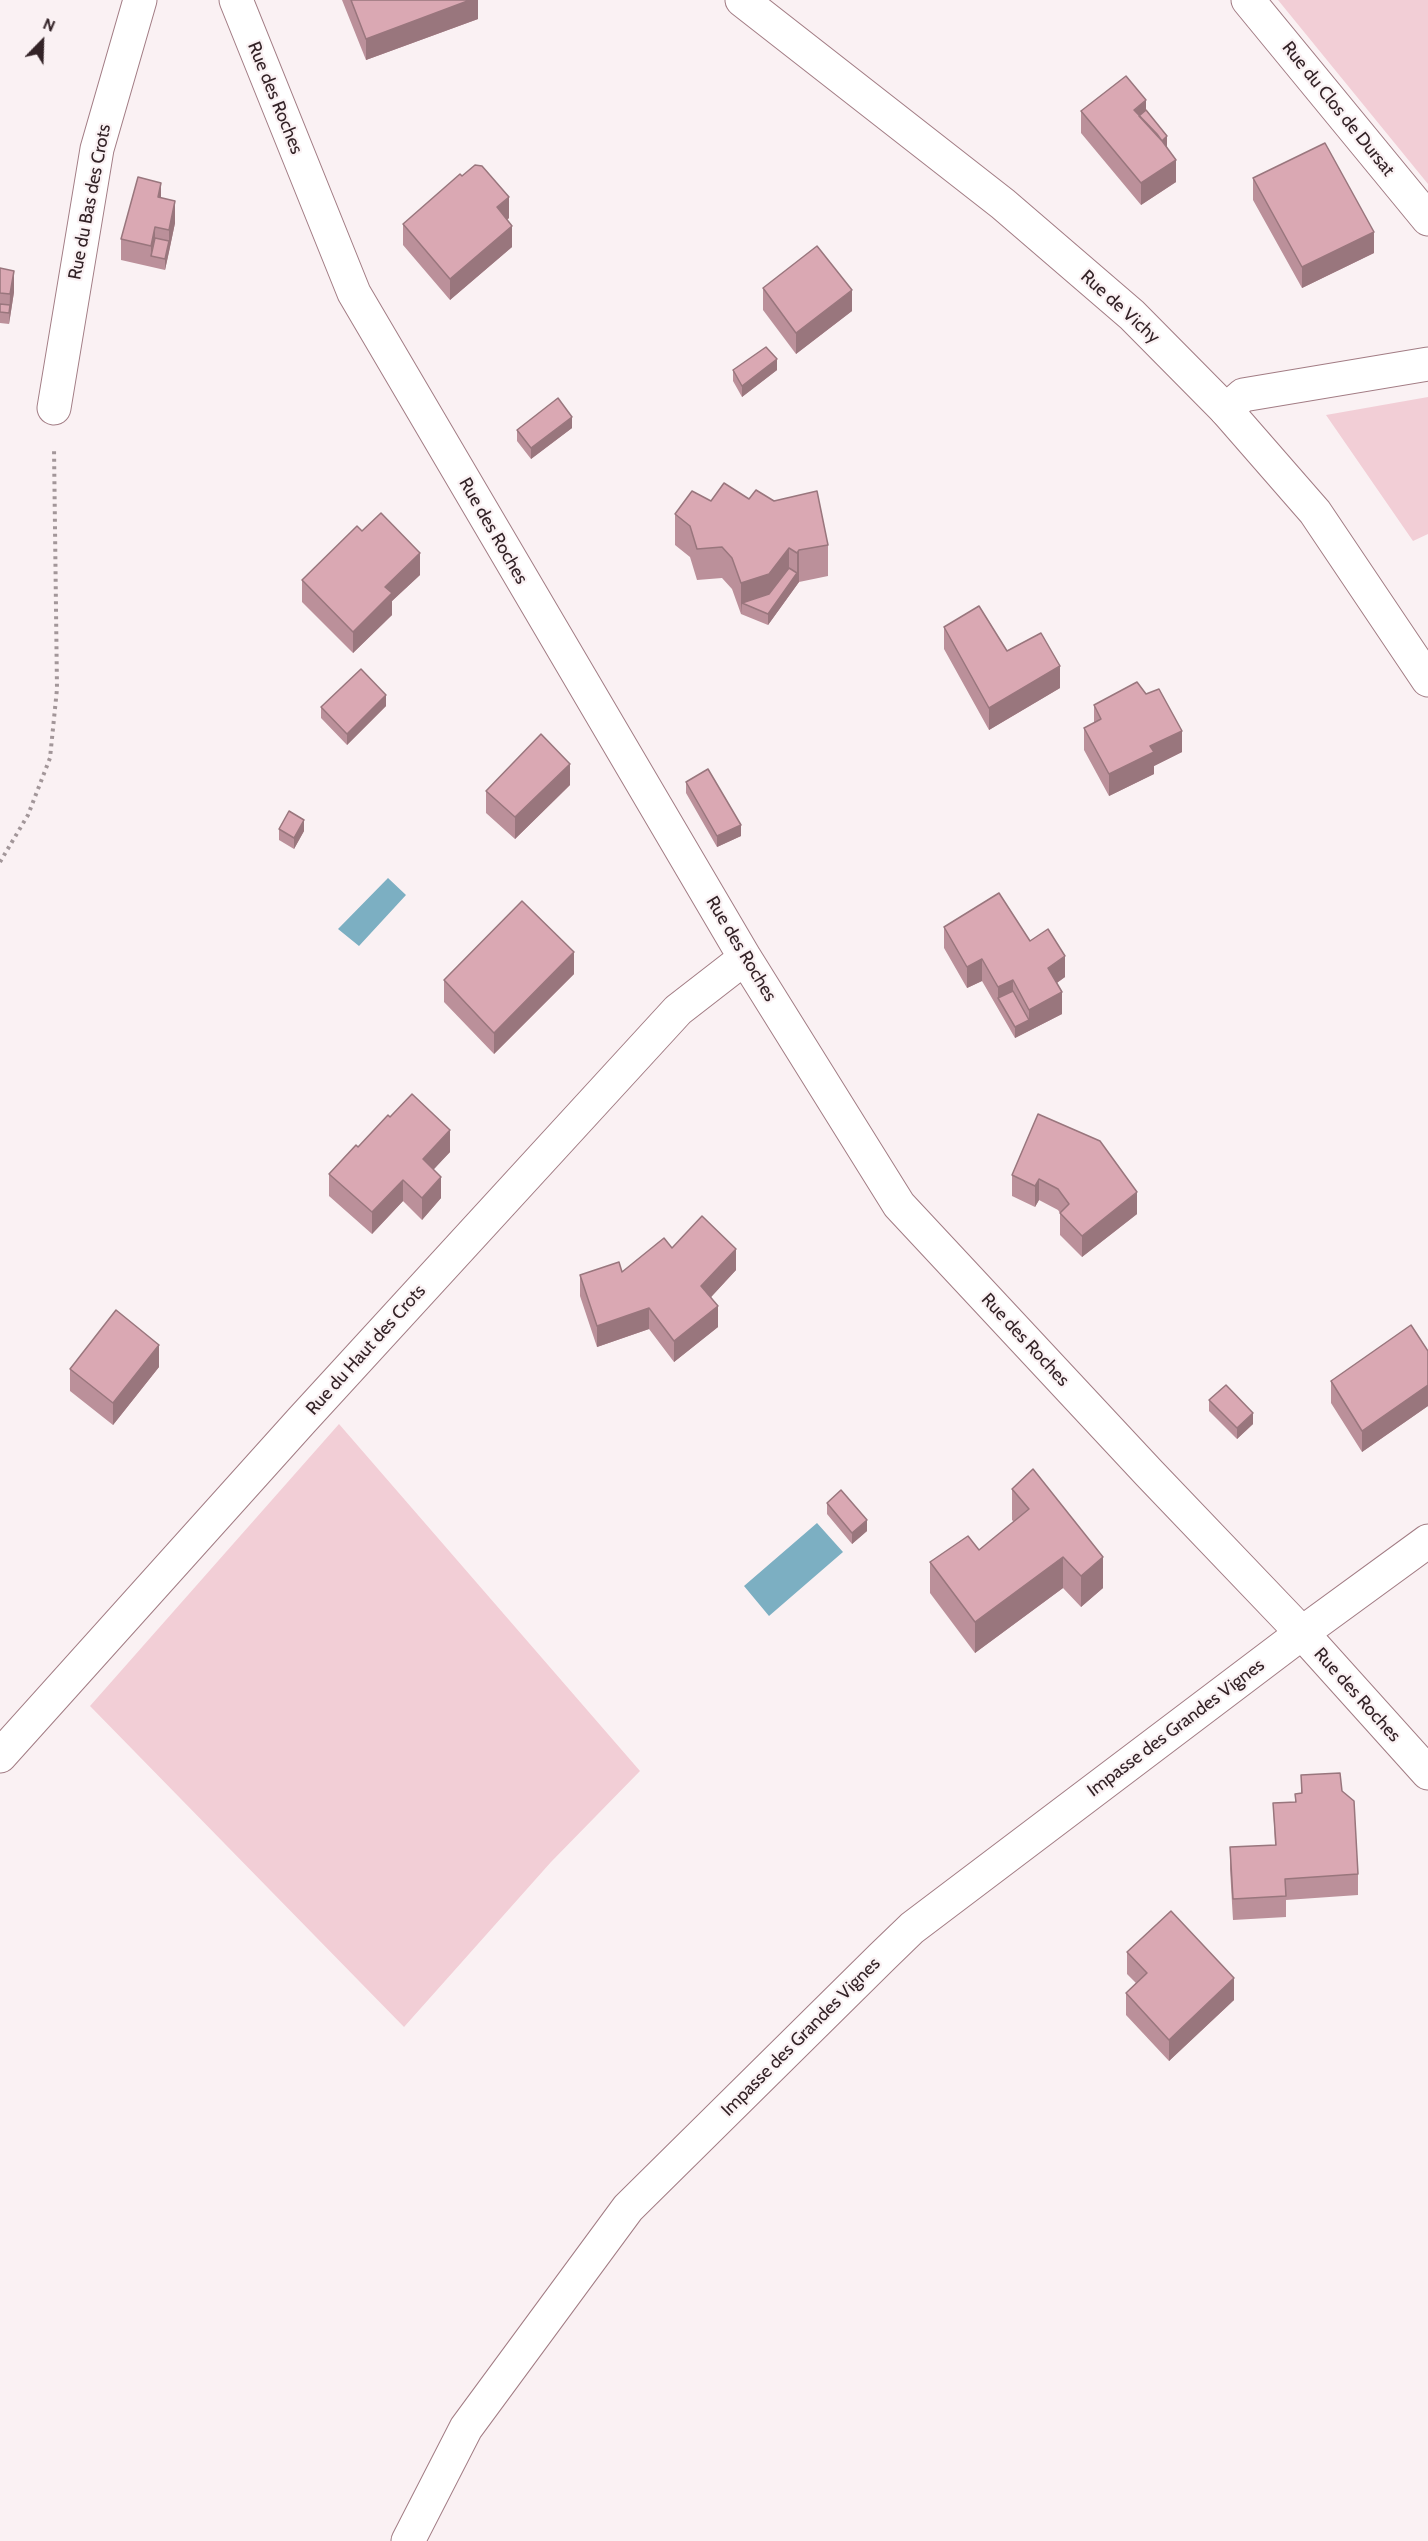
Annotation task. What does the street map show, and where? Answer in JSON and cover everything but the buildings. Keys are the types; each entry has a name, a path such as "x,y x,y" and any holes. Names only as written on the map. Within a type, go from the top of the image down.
{"street":[{"name":"Rue du Bas des Crots","path":"54,408 97,149 140,0"},
{"name":"Rue des Roches","path":"236,0 354,293 745,958 899,1204 1149,1473 1302,1633 1428,1773"},
{"name":"Rue de Vichy","path":"742,0 1003,204 1132,315 1226,410 1315,512 1428,680"},
{"name":"Rue du Clos de Dursat","path":"1248,0 1428,219"},
{"path":"1226,410 1243,395 1428,364"},
{"name":"Rue du Haut des Crots","path":"0,1756 302,1420 678,1010 745,958"},
{"name":"Impasse des Grandes Vignes","path":"408,2541 466,2428 628,2208 912,1928 1302,1633 1428,1541"}],"path":[{"path":"0,862 28,815 50,758 57,689 54,408"}],"shaded area":[{"path":"1278,0 1428,0 1428,184"},
{"path":"1428,397 1428,534 1413,541 1326,415"},
{"path":"339,1424 640,1771 551,1862 404,2027 90,1706"}],"water":[{"path":"388,878 406,895 359,946 338,929"},
{"path":"817,1523 843,1552 769,1616 744,1586"}]}
